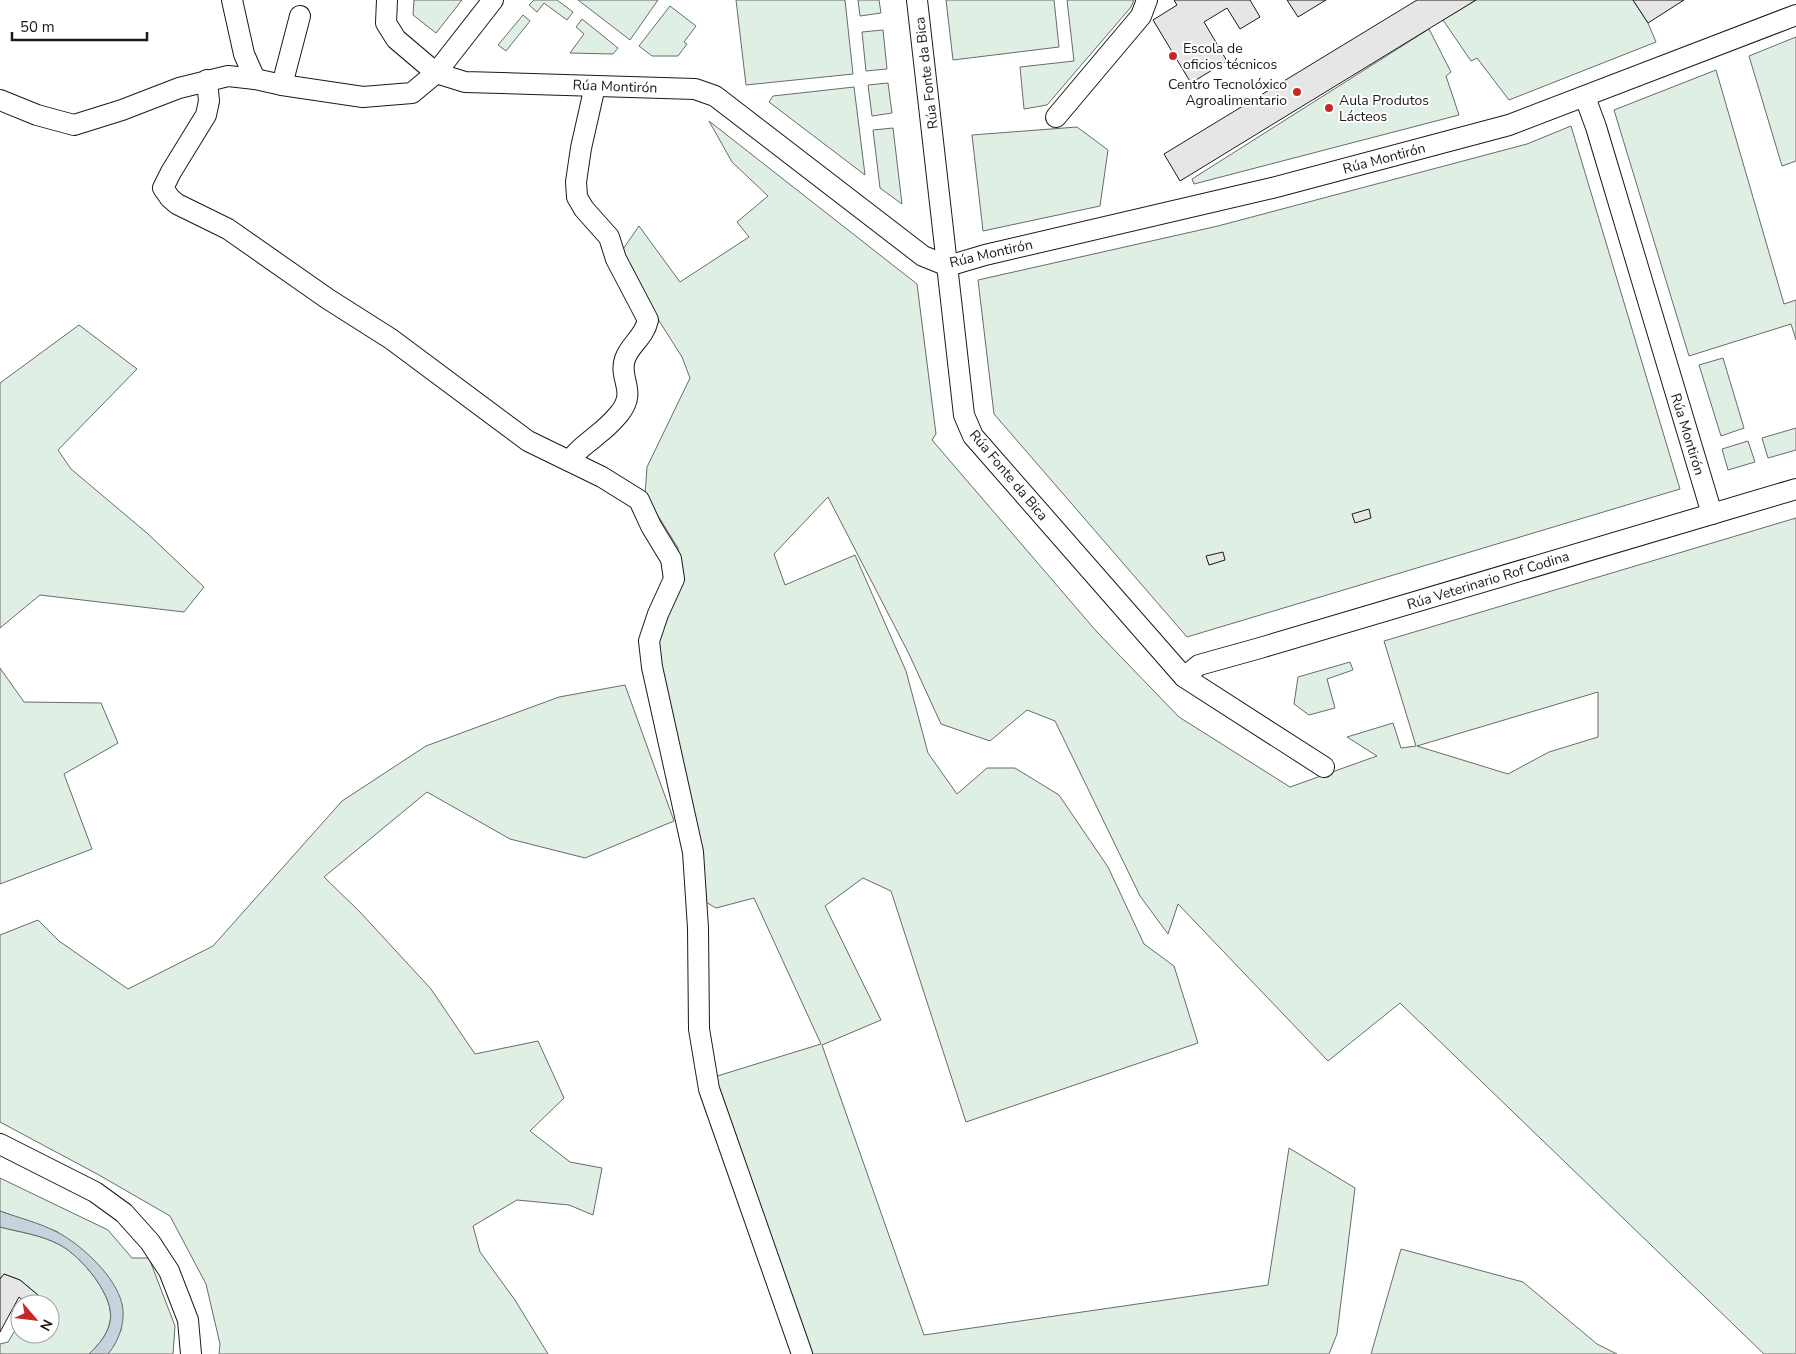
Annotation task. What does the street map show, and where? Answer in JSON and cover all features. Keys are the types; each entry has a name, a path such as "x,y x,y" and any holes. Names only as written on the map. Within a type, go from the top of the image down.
{"street":[{"path":"232,0 244,54 255,78"},
{"path":"387,0 386,23 396,39 436,73"},
{"path":"0,100 37,115 74,125 122,110 179,88 228,76 255,78 362,97 412,93 436,73 493,0"},
{"name":"Rúa Fonte da Bica","path":"917,0 964,415 973,436 1184,677 1324,767"},
{"path":"1056,116 1141,16 1147,0"},
{"name":"Rúa Montirón","path":"436,73 465,82 695,89 715,96 923,256 948,266 985,255 1272,188 1509,125 1796,15"},
{"path":"282,84 300,16"},
{"path":"207,80 209,101 206,115 170,172 163,188 170,198 177,204 228,229 328,299 391,338 528,441 602,477 640,500 651,526 671,559 674,580 658,614 649,641 652,667 692,852 698,928 699,1028 708,1080 730,1153 802,1354"},
{"path":"570,461 575,452 599,434 620,413 628,397 624,376 624,360 646,330 648,320 616,258 609,238 584,209 577,197 576,182 581,148 595,86"},
{"name":"Rúa Montirón","path":"1584,97 1596,127 1712,514"},
{"name":"Rúa Veterinario Rof Codina","path":"1184,677 1199,665 1796,489"},
{"path":"0,1144 95,1192 124,1213 150,1242 169,1271 188,1320 191,1354"}],"green space":[{"path":"414,0 462,0 436,33 413,15"},
{"path":"534,0 557,0 573,12 567,20 544,3 537,12 529,5"},
{"path":"578,0 658,0 630,40"},
{"path":"736,0 845,0 853,74 746,85"},
{"path":"858,0 879,0 881,13 860,16"},
{"path":"946,0 1054,0 1059,47 953,60"},
{"path":"1067,0 1134,0 1131,7 1047,105 1024,109 1020,67 1074,61"},
{"path":"1476,0 1633,0 1648,23 1656,42 1509,100 1477,58 1471,61 1443,20"},
{"path":"670,6 696,26 684,42 687,44 678,56 652,56 639,46"},
{"path":"523,15 530,21 506,51 498,45"},
{"path":"582,19 618,48 613,54 570,53 584,34 576,27"},
{"path":"1429,29 1451,72 1446,76 1459,115 1194,184 1192,179"},
{"path":"883,30 887,69 866,71 862,32"},
{"path":"1796,37 1796,161 1782,166 1749,56"},
{"path":"1716,70 1784,304 1796,300 1796,340 1791,324 1689,356 1614,110"},
{"path":"888,83 892,113 872,116 868,85"},
{"path":"854,87 865,175 769,102 773,96"},
{"path":"709,121 917,284 936,434 932,440 1097,632 1179,717 1290,787 1377,756 1347,737 1393,723 1401,748 1416,746 1384,641 1796,518 1796,1354 1764,1354 1400,1003 1328,1061 1178,904 1168,934 1140,896 1055,721 1027,710 990,741 941,724 909,654 828,497 774,554 785,585 855,555 906,671 928,753 957,794 987,768 1015,768 1059,795 1108,867 1144,944 1174,966 1198,1043 966,1122 891,891 863,878 825,906 881,1020 822,1045 924,1335 1268,1285 1289,1148 1355,1188 1337,1334 1329,1354 807,1354 714,1077 821,1044 754,898 716,908 704,901 655,653 668,608 681,581 678,548 645,495 647,467 690,378 682,357 637,286 621,252 639,226 680,282 749,237 737,222 768,196 732,162","holes":["1598,692 1598,737 1549,752 1508,774 1417,746"]},
{"path":"1571,126 1680,489 1187,637 994,414 978,280 1218,226 1527,144"},
{"path":"1077,127 1108,150 1100,206 983,231 972,135"},
{"path":"893,128 902,204 880,188 873,130"},
{"path":"79,325 137,369 58,450 71,469 147,533 204,587 184,612 40,595 0,628 0,383"},
{"path":"1723,358 1744,428 1721,436 1699,365"},
{"path":"1796,428 1796,450 1768,458 1762,438"},
{"path":"1748,441 1755,462 1728,470 1722,449"},
{"path":"1350,662 1353,670 1327,679 1335,708 1309,715 1294,704 1298,677"},
{"path":"0,668 24,702 101,703 118,743 64,774 92,849 0,884"},
{"path":"625,685 674,821 585,858 510,839 427,792 324,877 360,912 431,989 475,1054 538,1041 564,1098 530,1131 570,1162 602,1168 593,1215 569,1205 517,1200 473,1226 480,1252 515,1300 548,1354 219,1354 220,1344 206,1284 170,1216 99,1175 0,1122 0,935 38,920 59,941 128,989 213,946 342,801 426,746 559,697"},
{"path":"0,1178 108,1230 132,1258 149,1258 175,1326 173,1354 108,1354 121,1330 122,1305 58,1232 0,1211"},
{"path":"0,1227 38,1236 60,1245 78,1258 95,1278 108,1301 110,1312 109,1327 99,1344 89,1354 0,1354 0,1344 8,1342 10,1339 10,1344 60,1344 60,1294 37,1294 20,1280 4,1274 0,1279"},
{"path":"1401,1249 1523,1282 1597,1344 1617,1354 1371,1354"}],"shaded area":[{"path":"0,1211 37,1223 67,1238 87,1253 113,1283 122,1304 123,1317 121,1330 108,1354 89,1354 99,1344 110,1322 108,1301 95,1278 78,1258 60,1245 38,1236 0,1227"}],"building":[{"path":"1174,0 1250,0 1260,17 1240,29 1227,8 1204,22 1227,61 1191,83 1153,20 1177,5"},
{"path":"1287,0 1326,0 1298,17"},
{"name":"Centro Tecnolóxico Agroalimentario","path":"1417,0 1476,0 1180,181 1164,154"},
{"path":"1633,0 1684,0 1648,23"},
{"path":"1369,509 1371,518 1355,523 1352,514"},
{"path":"1223,552 1225,560 1209,565 1206,556"},
{"path":"4,1274 20,1280 37,1294 10,1294 10,1314 0,1332 0,1279"}],"place":[{"name":"Escola de oficios técnicos","path":"1173,56"},
{"name":"Centro Tecnolóxico Agroalimentario","path":"1297,92"},
{"name":"Aula Produtos Lácteos","path":"1329,108"}]}
